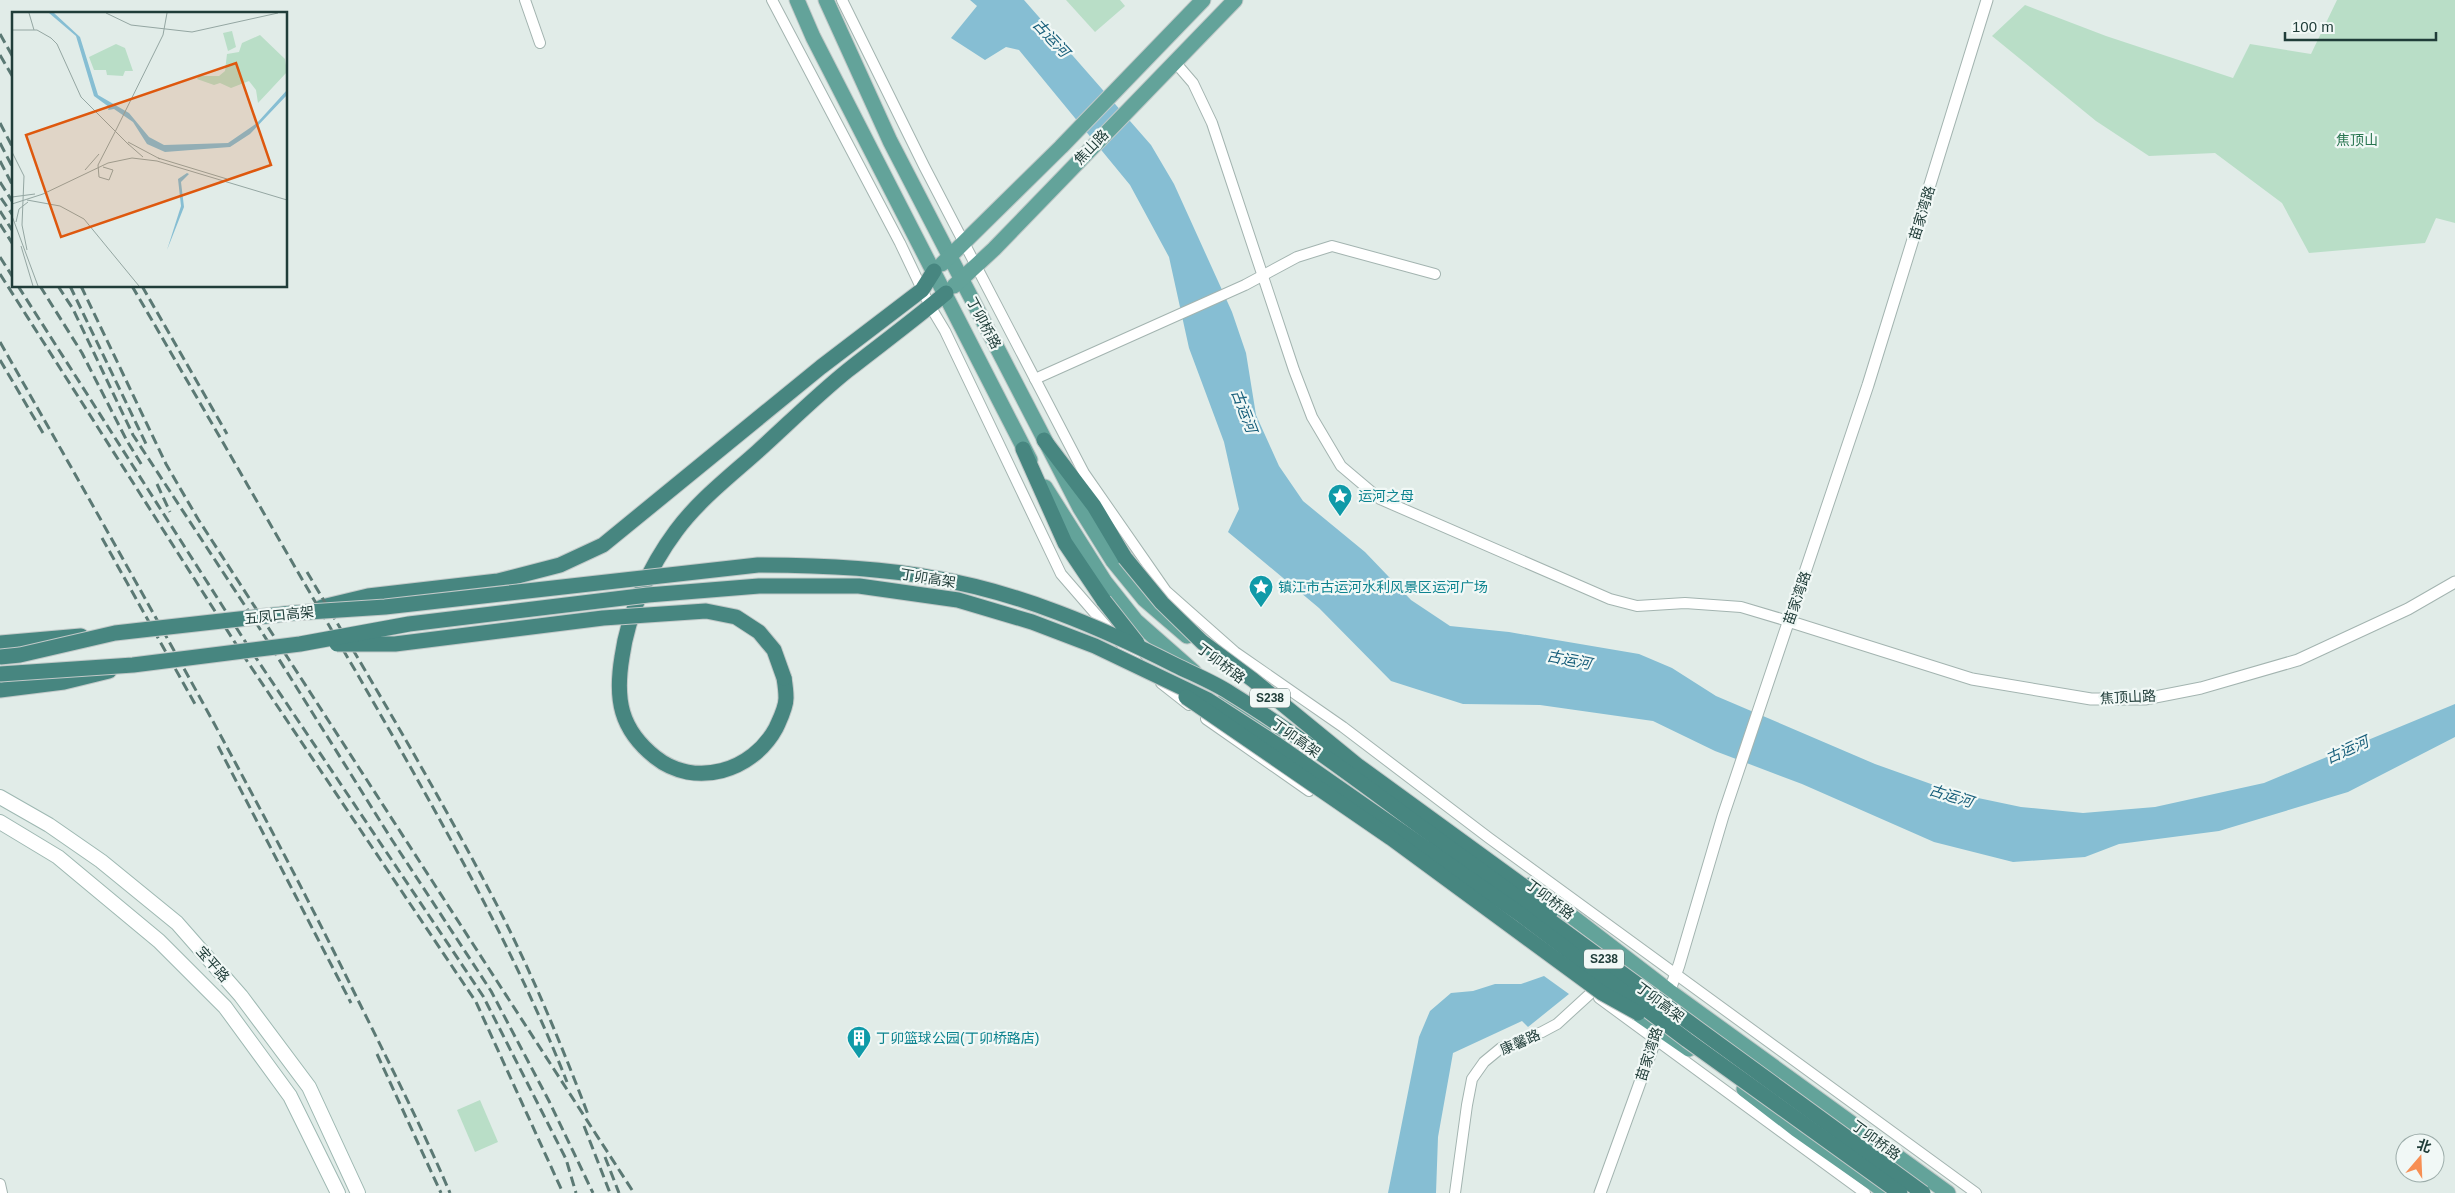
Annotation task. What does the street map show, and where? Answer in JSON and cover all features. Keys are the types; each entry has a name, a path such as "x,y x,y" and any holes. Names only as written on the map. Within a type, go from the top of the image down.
{"highway":[{"path":"293,613 368,596 498,581 560,565 603,545 821,368 922,290 934,271"},
{"path":"0,674 132,665 300,644 395,644 603,618 706,611 736,617 759,632 774,650 784,678 786,699 780,720 771,737 754,756 732,768 712,774 687,772 664,764 643,747 628,727 619,702 618,678 627,631 650,575 676,531 703,500 846,372 946,293"},
{"path":"1044,440 1094,506 1125,558 1162,603 1202,642 1253,680 1357,765 1526,888 1594,952"},
{"path":"1023,449 1065,543 1104,601 1140,647 1186,697 1391,838 1602,993 1687,1040"},
{"name":"丁卯高架","path":"560,586 758,565 814,565 932,577 972,586 1017,600 1129,641 1227,691 1283,728 1594,952 1696,1030 1923,1193"},
{"name":"丁卯高架","path":"300,644 408,624 559,605 759,586 811,584 859,586 958,600 1032,622 1128,661 1208,700 1276,744 1520,914 1687,1040 1900,1193"},
{"name":"五凤口高架","path":"0,657 20,655 115,633 293,613 385,607 560,586"},
{"path":"0,643 115,633"},
{"path":"0,690 64,682 132,665"}],"main road":[{"name":"丁卯桥路","path":"797,0 813,37 946,293 1023,449 1105,582 1136,621 1194,672 1656,1035 1702,1057 1796,1130 1887,1193"},
{"name":"丁卯桥路","path":"826,0 890,142 948,258 1080,508 1113,561 1144,600 1215,660 1476,843 1669,991 1948,1193"},
{"name":"焦山路","path":"934,271 1061,147 1203,0"},
{"name":"焦山路","path":"946,293 976,266 1234,0"},
{"name":"宝平路","path":"0,797 49,825 101,861 177,922 241,996 309,1087 358,1193"},
{"name":"宝平路","path":"0,822 58,857 159,941 225,1007 290,1096 338,1193"}],"street":[{"path":"525,0 540,43"},
{"path":"772,0 930,306 945,331 1061,574 1144,669 1226,735 1476,906 1592,992 1656,1035 1865,1193"},
{"path":"842,0 964,243 1084,473 1166,591 1236,652 1342,726 1489,838 1976,1193"},
{"name":"苗家湾路","path":"1600,1193 1656,1035 1741,762 1868,385 1988,0"},
{"path":"1174,61 1193,83 1212,123 1312,417 1341,466 1380,499 1610,599 1637,606 1685,603 1741,607 1788,621"},
{"path":"1035,379 1173,318 1297,257 1332,246 1435,274"},
{"name":"焦顶山路","path":"1788,621 1972,679 2091,699 2145,699 2200,688 2298,660 2408,609 2455,582"},
{"name":"康馨路","path":"1455,1193 1472,1079 1484,1062 1501,1048 1557,1024 1592,992"},
{"path":"0,1184 2,1193"}],"green space":[{"path":"1066,0 1120,0 1125,6 1095,32"},
{"name":"焦顶山","path":"2337,0 2455,0 2455,223 2436,218 2425,243 2309,253 2282,203 2215,153 2149,156 2096,121 1992,36 2025,5 2106,36 2233,78 2250,44 2311,54"},
{"path":"480,1100 498,1142 475,1152 457,1110"}],"water":[{"name":"古运河","path":"970,0 1024,0 1151,145 1174,184 1232,312 1246,353 1256,415 1279,466 1303,501 1365,552 1411,600 1450,626 1509,632 1639,654 1672,668 1716,696 1875,764 1959,794 2021,807 2083,813 2155,807 2264,783 2455,704 2455,737 2348,792 2219,831 2119,844 2085,857 2013,862 1934,842 1802,784 1715,751 1653,721 1540,705 1463,704 1391,681 1319,608 1228,532 1239,509 1224,442 1189,348 1169,257 1130,185 1019,50 1006,47 985,60 951,38 977,6"},
{"path":"1544,976 1569,994 1528,1027 1522,1021 1453,1053 1438,1137 1436,1193 1388,1193 1419,1037 1430,1011 1451,993 1473,991 1495,984 1521,984"}],"railway":[{"path":"0,34 12,55"},
{"path":"0,55 12,76"},
{"path":"0,123 12,146"},
{"path":"0,143 12,166"},
{"path":"0,161 12,184"},
{"path":"0,182 12,201"},
{"path":"1,198 12,214"},
{"path":"0,211 12,230"},
{"path":"0,224 12,243"},
{"path":"0,257 12,276"},
{"path":"0,274 241,652 476,1002 563,1193"},
{"path":"19,288 248,646 483,996 566,1159 576,1193"},
{"path":"41,288 82,353 127,441 143,467"},
{"path":"59,288 73,309 133,435 255,621 392,840 491,991 549,1101 593,1193"},
{"path":"71,288 148,448"},
{"path":"82,288 166,464 198,519 634,1193"},
{"path":"133,288 359,677 443,826 496,926 545,1029 567,1082"},
{"path":"143,288 227,434"},
{"path":"0,342 182,665 270,827 391,1067 450,1193"},
{"path":"0,360 43,433"},
{"path":"157,484 170,512"},
{"path":"102,538 195,704"},
{"path":"307,572 423,770 503,918 543,1002 589,1117"},
{"path":"218,746 351,1003"},
{"path":"377,1054 441,1193"},
{"path":"584,1126 610,1193"},
{"path":"605,1157 619,1193"}],"place":[{"name":"运河之母","path":"1340,517"},
{"name":"镇江市古运河水利风景区运河广场","path":"1261,608"},
{"name":"丁卯篮球公园(丁卯桥路店)","path":"859,1059"}]}
